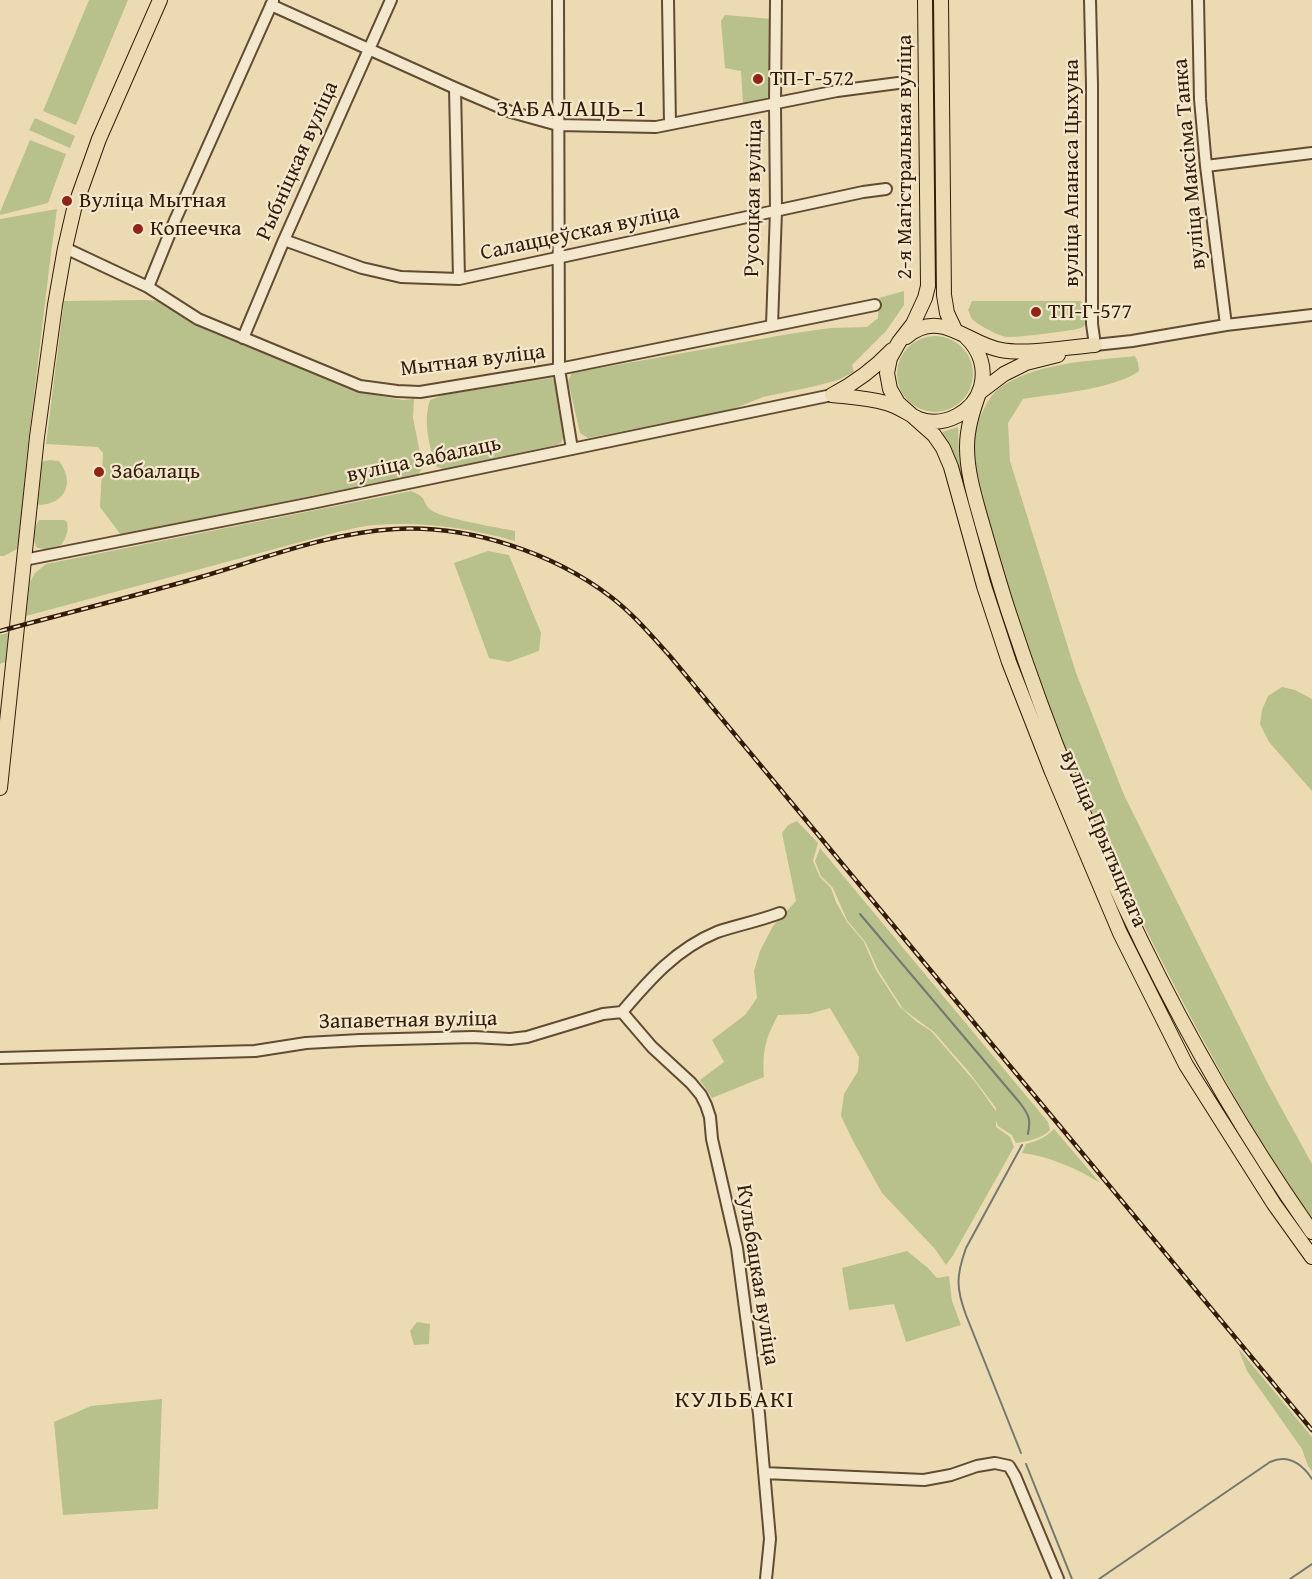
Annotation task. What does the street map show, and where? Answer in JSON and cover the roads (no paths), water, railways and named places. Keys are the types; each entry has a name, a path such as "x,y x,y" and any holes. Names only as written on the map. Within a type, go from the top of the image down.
{"main road":[{"path":"0,788 5,680 24,560 45,372 65,248 74,209 99,139 160,0"},
{"name":"2-я Магістральная вуліца","path":"899,342 913,324 928,286 925,0"},
{"name":"2-я Магістральная вуліца","path":"941,0 944,295 947,313 955,330"},
{"path":"832,395 854,384 881,362 908,334 931,326 943,326 955,330 1001,350 1035,350 1095,345"},
{"path":"955,330 968,338 977,350 982,363 983,378 980,393"},
{"path":"899,342 890,358 887,373 890,389 898,404 910,414"},
{"path":"832,395 890,404 922,420 936,422 950,420 962,414 980,393 1004,374 1026,363 1095,345"},
{"name":"вуліца Прытыцкага","path":"980,393 969,425 968,466 1000,586 1065,767 1133,925 1200,1055 1284,1192 1312,1232"},
{"name":"вуліца Прытыцкага","path":"910,414 934,435 943,448 951,467 984,586 1009,662 1052,772 1120,933 1186,1065 1274,1204 1312,1257"}],"street":[{"name":"Рыбніцкая вуліца","path":"243,338 391,0"},
{"path":"558,0 559,369 572,449"},
{"path":"668,0 670,124"},
{"name":"Русоцкая вуліца","path":"772,325 776,211 776,0"},
{"name":"вуліца Апанаса Цыхуна","path":"1089,0 1092,85 1092,324 1095,345"},
{"name":"вуліца Максіма Танка","path":"1198,0 1200,99 1226,325"},
{"path":"148,287 176,218 272,3 455,88 511,111 558,125 650,127 837,91 898,83"},
{"path":"455,88 459,279"},
{"path":"1206,166 1312,153"},
{"name":"Салаццеўская вуліца","path":"284,240 362,268 401,277 459,279 559,256 886,189"},
{"name":"Мытная вуліца","path":"65,248 148,287 198,319 360,386 397,392 420,392 559,369 875,305"},
{"path":"1095,345 1226,325 1312,315"},
{"name":"вуліца Забалаць","path":"24,560 289,508 832,395"},
{"path":"622,1012 655,973 688,947 718,932 780,913"},
{"name":"Запаветная вуліца","path":"0,1058 255,1051 306,1043 360,1040 473,1037 510,1039 527,1037 603,1014 622,1012"},
{"name":"Кульбацкая вуліца","path":"622,1012 652,1047 691,1083 701,1095 710,1117 712,1139 737,1248 759,1414 770,1539 765,1579"},
{"path":"764,1473 924,1480 995,1463 1009,1466 1058,1579"}],"waterway":[{"path":"860,914 1020,1103 1028,1117 1028,1134"},
{"path":"1021,1453 966,1315 958,1282 966,1248 1022,1145"},
{"path":"1099,1579 1270,1462 1283,1459 1294,1462 1312,1479"},
{"path":"1026,1464 1072,1579"},
{"path":"1290,1579 1312,1564"}],"railway":[{"path":"0,631 201,577 321,541 370,531 423,529 480,537 536,555 588,581 627,610 669,655 1312,1430"}],"place":[{"name":"ТП-Г-572","path":"758,79"},
{"name":"Вуліца Мытная","path":"67,201"},
{"name":"Копеечка","path":"138,229"},
{"name":"ТП-Г-577","path":"1036,312"},
{"name":"Забалаць","path":"99,472"}],"district":[{"name":"ЗАБАЛАЦЬ–1","path":"572,110"},
{"name":"КУЛЬБАКІ","path":"735,1401"}]}
